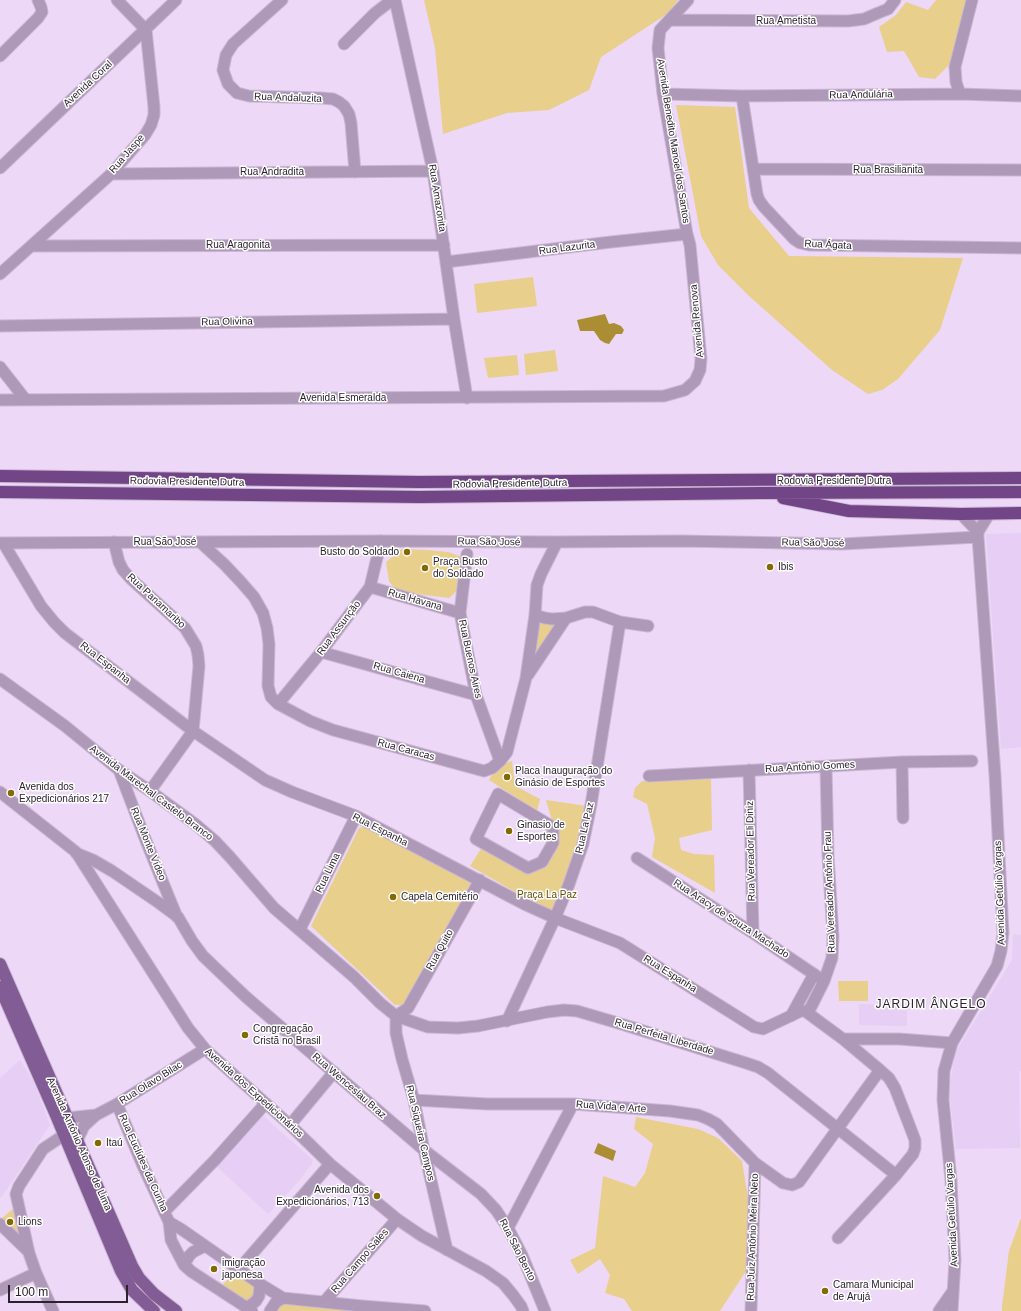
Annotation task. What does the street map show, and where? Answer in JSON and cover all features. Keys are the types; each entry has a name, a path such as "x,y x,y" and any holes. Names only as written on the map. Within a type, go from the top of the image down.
{"highway":[{"path":"980,478 1021,473"},
{"name":"Rodovia Presidente Dutra","path":"0,476 419,482 1021,478"},
{"name":"Rodovia Presidente Dutra","path":"0,492 420,497 1021,492"},
{"path":"760,493 803,503 849,511 961,514 1021,513"}],"main road":[{"name":"Avenida Antônio Afonso de Lima","path":"0,964 52,1094 64,1135 80,1159 139,1278 154,1294 176,1311"},
{"name":"Avenida Antônio Afonso de Lima","path":"0,987 52,1094 67,1118 77,1141 80,1159 121,1271 144,1306 154,1311"},
{"path":"121,1271 132,1266"}],"street":[{"path":"0,56 38,18 42,12 38,0"},
{"path":"117,0 146,30"},
{"name":"Avenida Coral","path":"0,168 176,0"},
{"name":"Rua Andaluzita","path":"282,0 232,44 226,55 224,70 228,84 237,93 249,96 322,98 333,99 339,102 344,106 349,114 355,172"},
{"path":"344,44 375,13 394,0"},
{"name":"Rua Amazonita","path":"394,0 433,171 467,398"},
{"name":"Avenida Benedito Manoel dos Santos","path":"688,0 660,30 658,48 664,94 689,240"},
{"name":"Rua Ametista","path":"670,20 848,21 864,19 888,9 895,0"},
{"path":"960,94 956,82 955,67 972,0"},
{"name":"Rua Jaspe","path":"0,274 111,174 145,135 151,125 154,115 154,107 146,30"},
{"name":"Rua Andulária","path":"664,94 742,96 960,94 1021,96"},
{"name":"Rua Ágata","path":"742,96 757,194 764,207 794,239 800,243 809,246 1021,248"},
{"name":"Rua Brasilianita","path":"754,169 1021,170"},
{"name":"Rua Andradita","path":"111,174 433,171"},
{"name":"Rua Lazurita","path":"446,262 611,242 689,240"},
{"name":"Avenida Renova","path":"685,390 695,381 700,370 701,359 689,240"},
{"name":"Rua Aragonita","path":"31,246 444,245"},
{"name":"Rua Olivina","path":"0,326 454,319"},
{"path":"0,367 25,399"},
{"name":"Avenida Esmeralda","path":"0,400 664,396 685,390"},
{"path":"961,514 978,534 989,514"},
{"name":"Rua São José","path":"2,544 114,542 682,541 842,544 978,534"},
{"name":"Avenida Getúlio Vargas","path":"952,1311 956,1260 951,1180 942,1090 946,1062 952,1043 994,972 999,959 1002,942 995,775 978,534"},
{"name":"Rua Assunção","path":"278,704 321,652 370,587 381,541"},
{"name":"Rua Panamaribo","path":"114,542 119,562 123,570 185,628 196,646 199,666 193,731"},
{"path":"200,542 241,582 254,597 263,613 269,644 268,686 270,698 278,704"},
{"path":"500,761 507,752 526,678 535,615 537,585 557,542"},
{"name":"Rua Espanha","path":"2,544 41,606 54,622 70,637 193,731 265,780 292,792 356,816 524,904 555,918 620,943 754,1027 763,1029 801,1011 808,1013"},
{"name":"Rua Buenos Aires","path":"467,554 460,613 476,695 500,761"},
{"name":"Rua Havana","path":"370,587 460,613"},
{"path":"535,615 552,619 566,618 585,612 593,612 620,622 648,626"},
{"path":"526,678 566,618"},
{"name":"Rua La Paz","path":"506,1021 555,918 568,887 584,836 591,805 620,622"},
{"name":"Rua Caiena","path":"321,652 476,695"},
{"name":"Avenida Marechal Castelo Branco","path":"0,679 65,726 119,770 195,824 214,841 274,908 396,1016"},
{"name":"Rua Caracas","path":"278,704 310,721 333,730 484,771 492,768 500,761"},
{"path":"150,791 193,731"},
{"name":"Rua Antônio Gomes","path":"649,776 902,762 972,761"},
{"path":"902,762 903,818"},
{"name":"Rua Vereador Antônio Frau","path":"808,1013 824,981 832,958 834,936 828,855 826,767"},
{"name":"Rua Monte Vídeo","path":"119,770 146,841 178,918"},
{"name":"Rua Vereador Eli Diniz","path":"749,770 753,933"},
{"name":"Avenida dos Expedicionários","path":"0,792 76,852 188,1028 205,1049 290,1125 330,1164 397,1219 422,1236 486,1271 503,1283 514,1295 524,1311"},
{"path":"498,794 553,827 554,843 542,862 528,868 484,843 476,839 498,794"},
{"name":"Rua Lima","path":"300,930 356,816"},
{"name":"Rua Wenceslau Braz","path":"76,852 94,860 112,871 178,918 192,941 214,968 424,1150"},
{"name":"Rua Aracy de Souza Machado","path":"637,858 824,981"},
{"name":"Rua Quito","path":"396,1016 408,1008 480,880"},
{"path":"791,1016 814,974"},
{"name":"Rua Perfeita Liberdade","path":"396,1016 428,1027 458,1028 506,1021 547,1012 564,1010 577,1011 746,1063 758,1067 768,1073 896,1175"},
{"path":"808,1013 843,1039 889,1078 895,1088 916,1144 913,1154 896,1175 838,1238"},
{"name":"Rua Siqueira Campos","path":"396,1016 396,1033 400,1053 414,1100 447,1250"},
{"path":"843,1039 899,1039 952,1043"},
{"name":"Rua Olavo Bilac","path":"77,1141 84,1126 96,1115 117,1104 205,1049"},
{"path":"837,1129 880,1070"},
{"path":"290,1125 334,1072"},
{"name":"Rua Vida e Arte","path":"414,1100 481,1104 573,1104 670,1111 704,1117 716,1124 755,1163 783,1183 792,1185 799,1182 837,1129"},
{"name":"Rua Euclídes da Cunha","path":"117,1104 143,1166 167,1217 171,1240 184,1265"},
{"path":"265,1104 167,1217 205,1246 283,1298 324,1302 364,1309 425,1311"},
{"path":"508,1228 573,1104"},
{"name":"Rua Olavo Bilac","path":"67,1118 96,1115"},
{"path":"53,1311 36,1273 29,1252 16,1191 43,1149 64,1135"},
{"name":"Rua São Bento","path":"424,1150 481,1194 496,1210 508,1228 522,1255 545,1311"},
{"name":"Rua Juiz Antônio Meira Neto","path":"751,1311 755,1163"},
{"path":"239,1269 330,1164"},
{"name":"Rua Campo Sales","path":"324,1302 397,1219"},
{"path":"0,1224 29,1252"},
{"path":"205,1246 193,1252 184,1265 192,1272 250,1310 260,1296 260,1284"},
{"path":"0,1290 36,1273"},
{"name":"Avenida Getúlio Vargas","path":"939,1311 949,1299 954,1289"},
{"path":"270,1311 276,1302 283,1298"}],"shaded area":[{"path":"605,314 609,324 614,323 621,326 624,330 622,334 616,334 609,344 600,340 594,331 580,331 577,320"},
{"path":"1021,533 1021,747 1001,749 986,534"},
{"path":"1013,934 1021,935 1021,1071 1019,1071 1020,1148 956,1149 949,1090 955,1053 1012,960"},
{"path":"859,1004 907,1005 907,1026 859,1025"},
{"path":"20,1060 34,1082 50,1125 0,1198 0,1078"},
{"path":"263,1116 313,1160 298,1182 268,1214 217,1167"},
{"path":"598,1143 616,1151 613,1161 594,1153"}],"green space":[{"path":"424,0 678,0 670,12 601,57 589,90 549,110 507,113 443,134 435,48"},
{"path":"936,0 969,0 952,62 935,79 919,77 904,51 887,52 879,27 896,15 906,2 928,10"},
{"path":"676,105 735,107 749,208 789,256 963,258 940,330 898,379 882,390 868,394 832,370 748,295 718,265 701,236"},
{"path":"533,277 537,306 477,313 474,284"},
{"path":"555,350 558,371 526,375 524,354"},
{"path":"517,355 519,375 488,378 484,358"},
{"name":"Praça Busto do Soldado","path":"402,549 448,552 462,557 459,589 449,598 410,593 394,588 389,581 386,562"},
{"path":"537,620 558,623 531,667"},
{"path":"512,761 515,786 540,799 537,811 489,780 492,774 504,764"},
{"path":"711,779 712,830 679,838 681,850 694,854 714,855 715,893 652,857 655,838 647,804 633,797 635,788 642,781"},
{"name":"Praça La Paz","path":"546,800 587,806 581,846 558,916 538,907 519,894 470,866 484,844 526,869 559,846"},
{"path":"367,826 473,882 407,1003 401,1005 395,1005 311,926 359,828"},
{"path":"838,981 868,981 868,1001 839,1001"},
{"path":"636,1117 698,1129 718,1138 742,1161 748,1198 748,1268 720,1311 632,1311 624,1299 605,1293 610,1275 600,1259 578,1274 570,1260 595,1248 603,1176 635,1187 645,1173 653,1144 634,1129"},
{"path":"15,1207 23,1236 17,1237 1,1219"},
{"path":"1021,1218 1021,1311 1002,1311 1009,1251"},
{"path":"235,1271 255,1285 257,1293 248,1304 221,1287"},
{"path":"279,1303 362,1311 274,1311"}],"place":[{"name":"Busto do Soldado","path":"407,552"},
{"name":"Ibis","path":"770,567"},
{"name":"Praça Busto do Soldado","path":"425,568"},
{"name":"Placa Inauguração do Ginásio de Esportes","path":"507,777"},
{"name":"Avenida dos Expedicionários 217","path":"11,793"},
{"name":"Ginasio de Esportes","path":"509,831"},
{"name":"Capela Cemitério","path":"393,897"},
{"name":"Congregação Cristã no Brasil","path":"245,1035"},
{"name":"Itaú","path":"98,1143"},
{"name":"Avenida dos Expedicionários, 713","path":"377,1196"},
{"name":"Lions","path":"10,1222"},
{"name":"imigração japonesa","path":"214,1269"},
{"name":"Camara Municipal de Arujá","path":"825,1291"}],"district":[{"name":"JARDIM ÂNGELO","path":"931,1005"}]}
